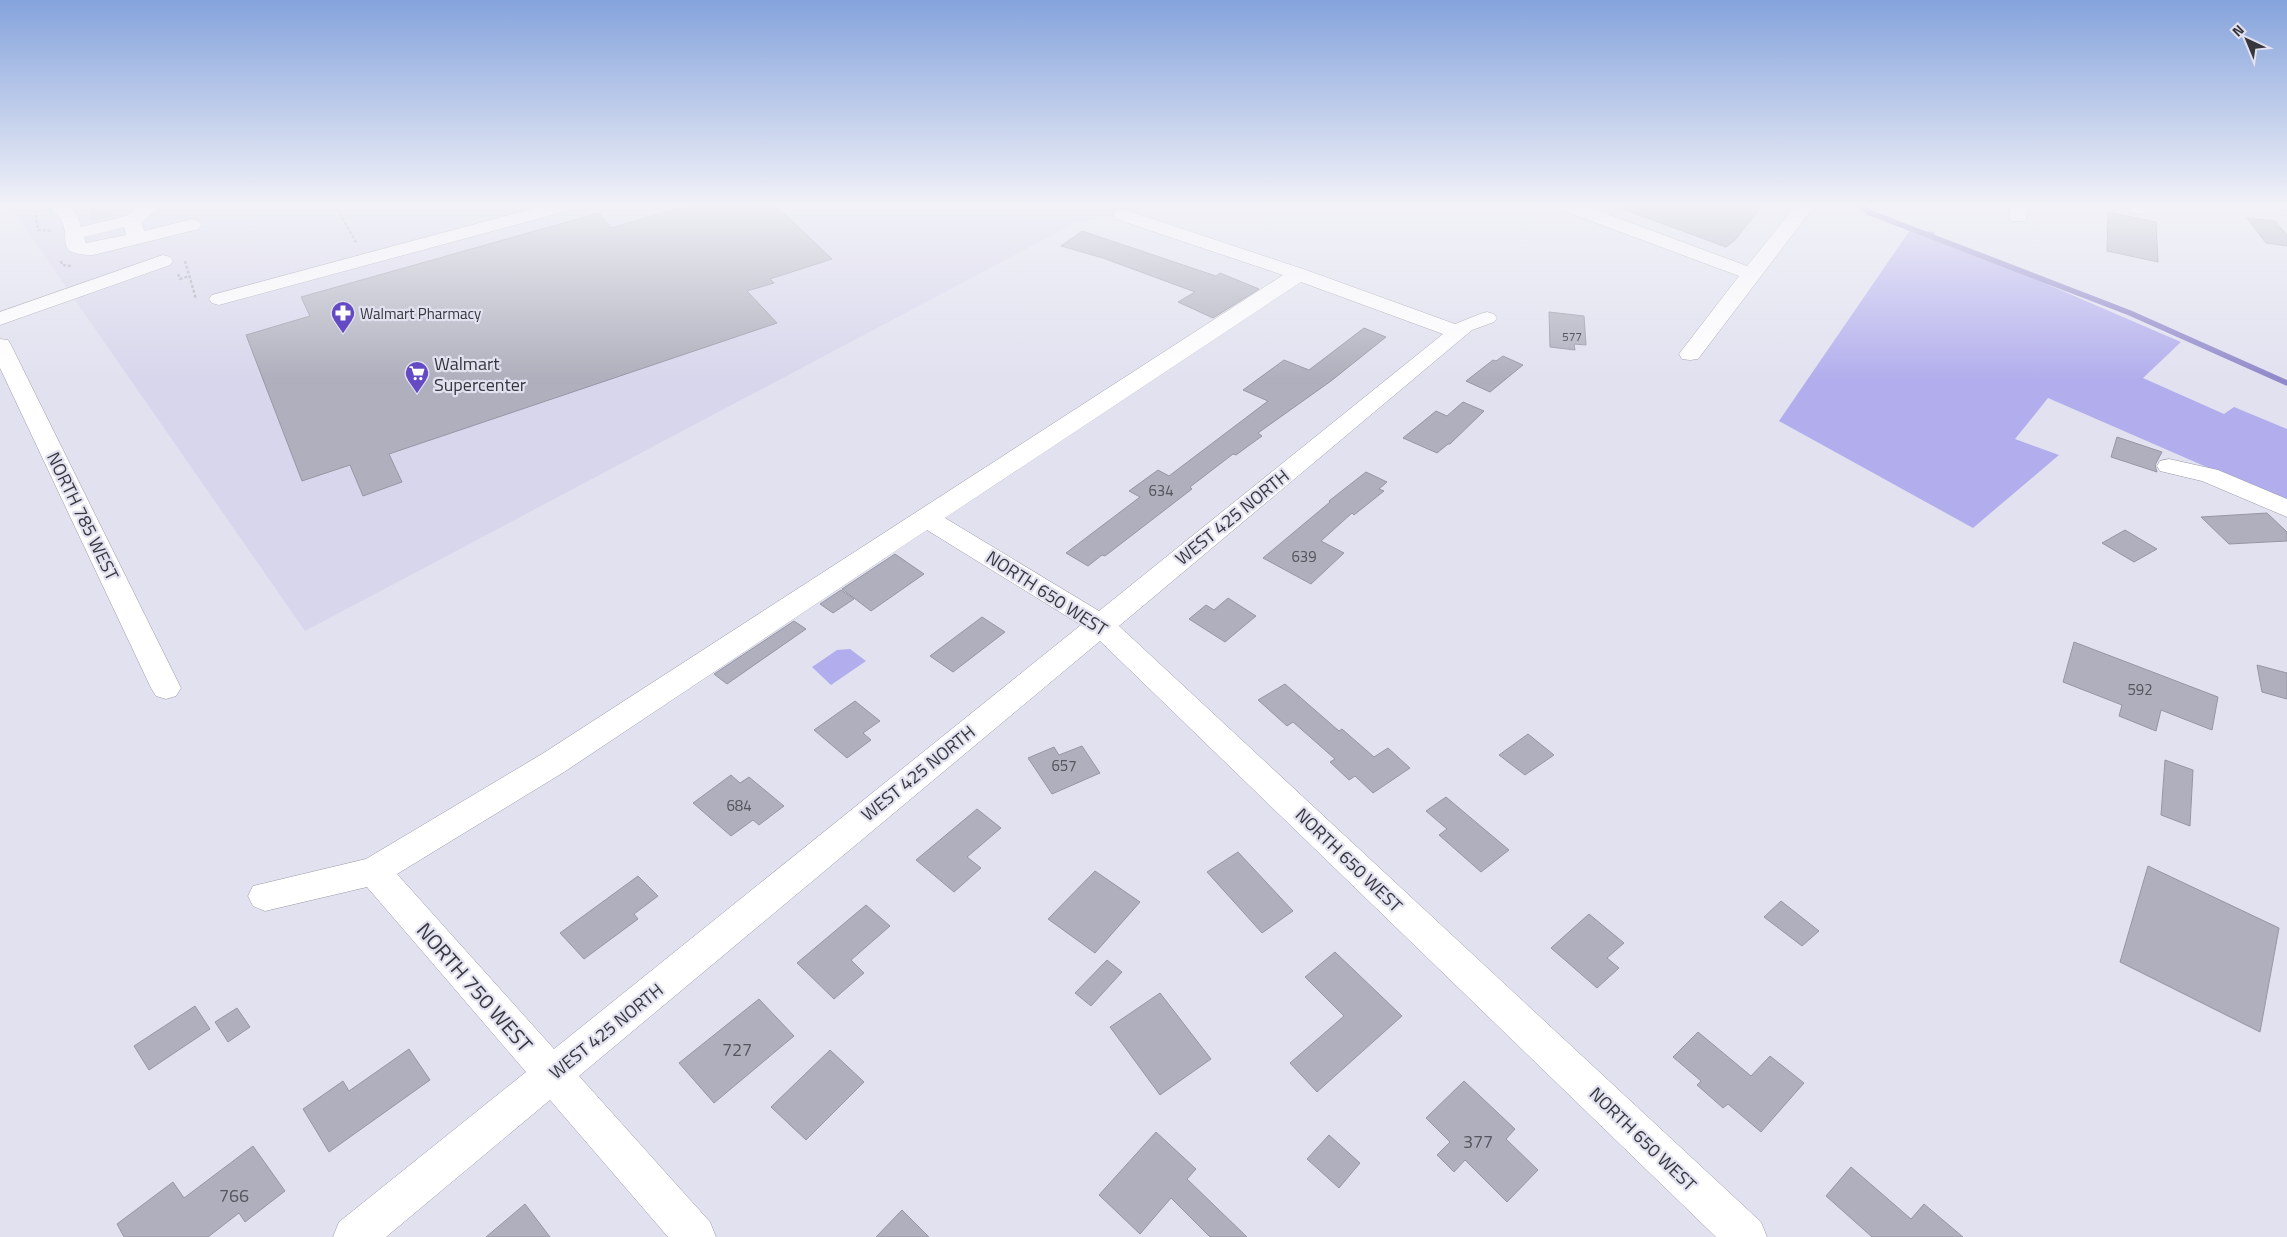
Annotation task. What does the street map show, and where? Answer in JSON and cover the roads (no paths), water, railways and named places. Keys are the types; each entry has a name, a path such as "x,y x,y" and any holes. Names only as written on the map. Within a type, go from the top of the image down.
{"street":[{"path":"0,319 158,263"},
{"path":"219,299 355,263"},
{"path":"1265,263 1458,332"},
{"path":"1721,263 1751,274"},
{"path":"1690,354 1760,263"},
{"path":"265,896 374,871 553,762 1299,274"},
{"name":"WEST 425 NORTH","path":"354,1237 1465,326 1488,318"},
{"name":"NORTH 785 WEST","path":"0,345 166,688"},
{"path":"2169,466 2209,475 2287,509"},
{"name":"NORTH 650 WEST","path":"926,518 1100,624 1746,1237"},
{"name":"NORTH 750 WEST","path":"374,871 695,1237"}],"waterway":[{"path":"2000,263 2130,313 2287,383"}],"place":[{"name":"Walmart Pharmacy","path":"343,334"},
{"name":"Walmart Supercenter","path":"417,394"}]}
